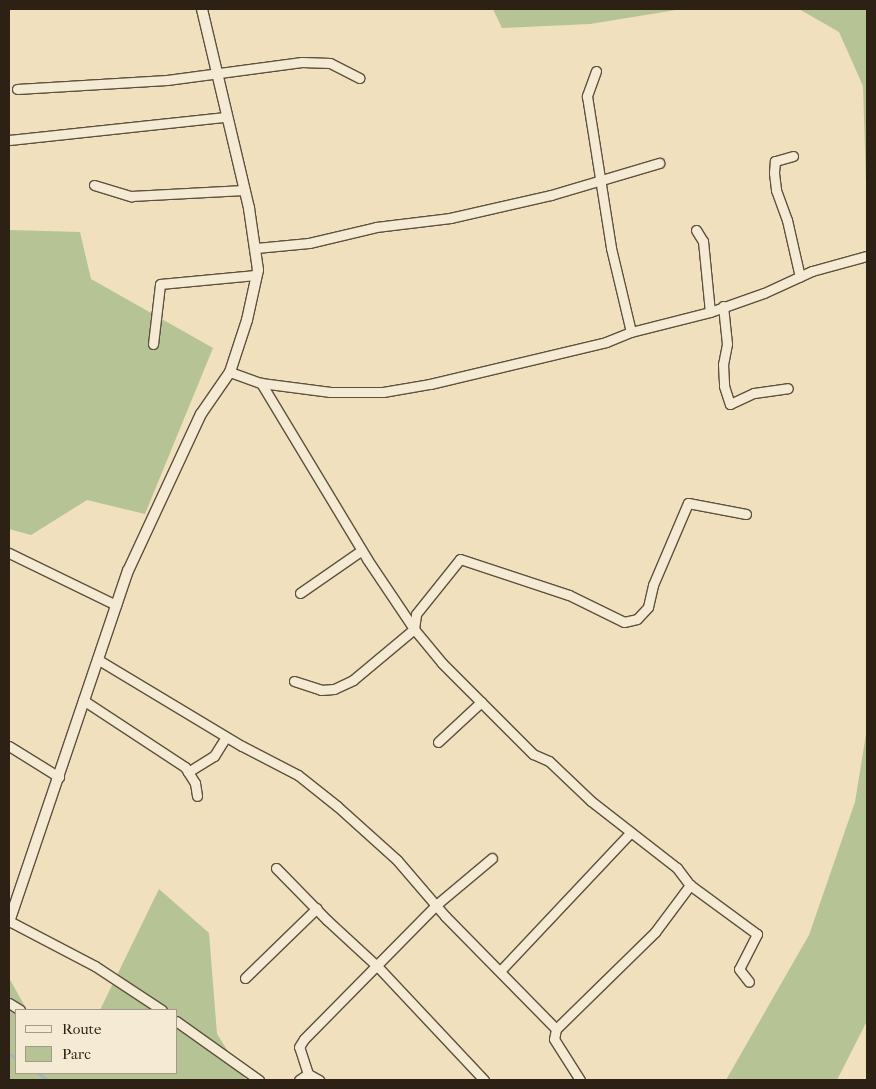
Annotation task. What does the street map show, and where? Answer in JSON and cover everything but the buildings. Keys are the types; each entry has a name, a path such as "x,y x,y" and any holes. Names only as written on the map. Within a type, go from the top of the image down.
{"street":[{"path":"160,1009 95,966 9,921 13,899 58,777 128,571 201,414 230,372 256,275 256,248 202,9"},
{"path":"17,89 217,74 302,62 330,63 359,78"},
{"path":"596,71 586,96 611,248 631,332"},
{"path":"9,140 226,116"},
{"path":"793,156 775,161 774,172 776,190 787,220 800,277"},
{"path":"256,248 309,243 376,227 450,218 551,195 658,163"},
{"path":"94,185 131,196 244,190"},
{"path":"696,230 703,242 710,312"},
{"path":"230,372 261,383 330,392 383,392 597,344 631,332 710,312 764,293 800,277 867,256"},
{"path":"153,344 160,284 256,275"},
{"path":"723,306 727,344 723,364 724,386 730,404 754,393 788,388"},
{"path":"261,383 362,550 414,628 481,702 533,754 549,761 630,833 677,868 690,885 757,934 739,969 749,982"},
{"path":"294,681 321,690 334,689 353,680 414,628 416,614 460,559 569,595 624,622 637,619 648,607 659,569 688,503 746,514"},
{"path":"300,593 362,550"},
{"path":"9,553 116,606"},
{"path":"97,659 226,737 298,775 337,806 397,860 436,905 501,970 556,1029"},
{"path":"84,700 188,772 195,783 197,796"},
{"path":"438,742 481,702"},
{"path":"188,772 214,756 226,737"},
{"path":"9,746 58,777"},
{"path":"501,970 630,833"},
{"path":"318,1080 308,1074 299,1048 304,1039 436,905 492,858"},
{"path":"276,868 378,966 484,1080"},
{"path":"580,1080 554,1039 556,1029 655,932 690,885"},
{"path":"245,978 317,908"},
{"path":"178,1022 259,1080"},
{"path":"299,1080 308,1074"}],"green space":[{"path":"493,9 682,9 590,24 502,28"},
{"path":"799,9 867,9 867,216 863,86 839,32"},
{"path":"9,230 80,232 91,279 213,348 145,514 87,500 31,535 9,529"},
{"path":"867,728 867,1021 837,1080 726,1080 809,935 855,802"},
{"path":"159,889 209,933 217,1034 246,1080 9,1080 9,978 26,1009 15,1009 15,1074 178,1074 178,1009 100,1009"}],"waterway":[{"path":"9,1054 15,1057"},
{"path":"39,1074 47,1080"}]}
